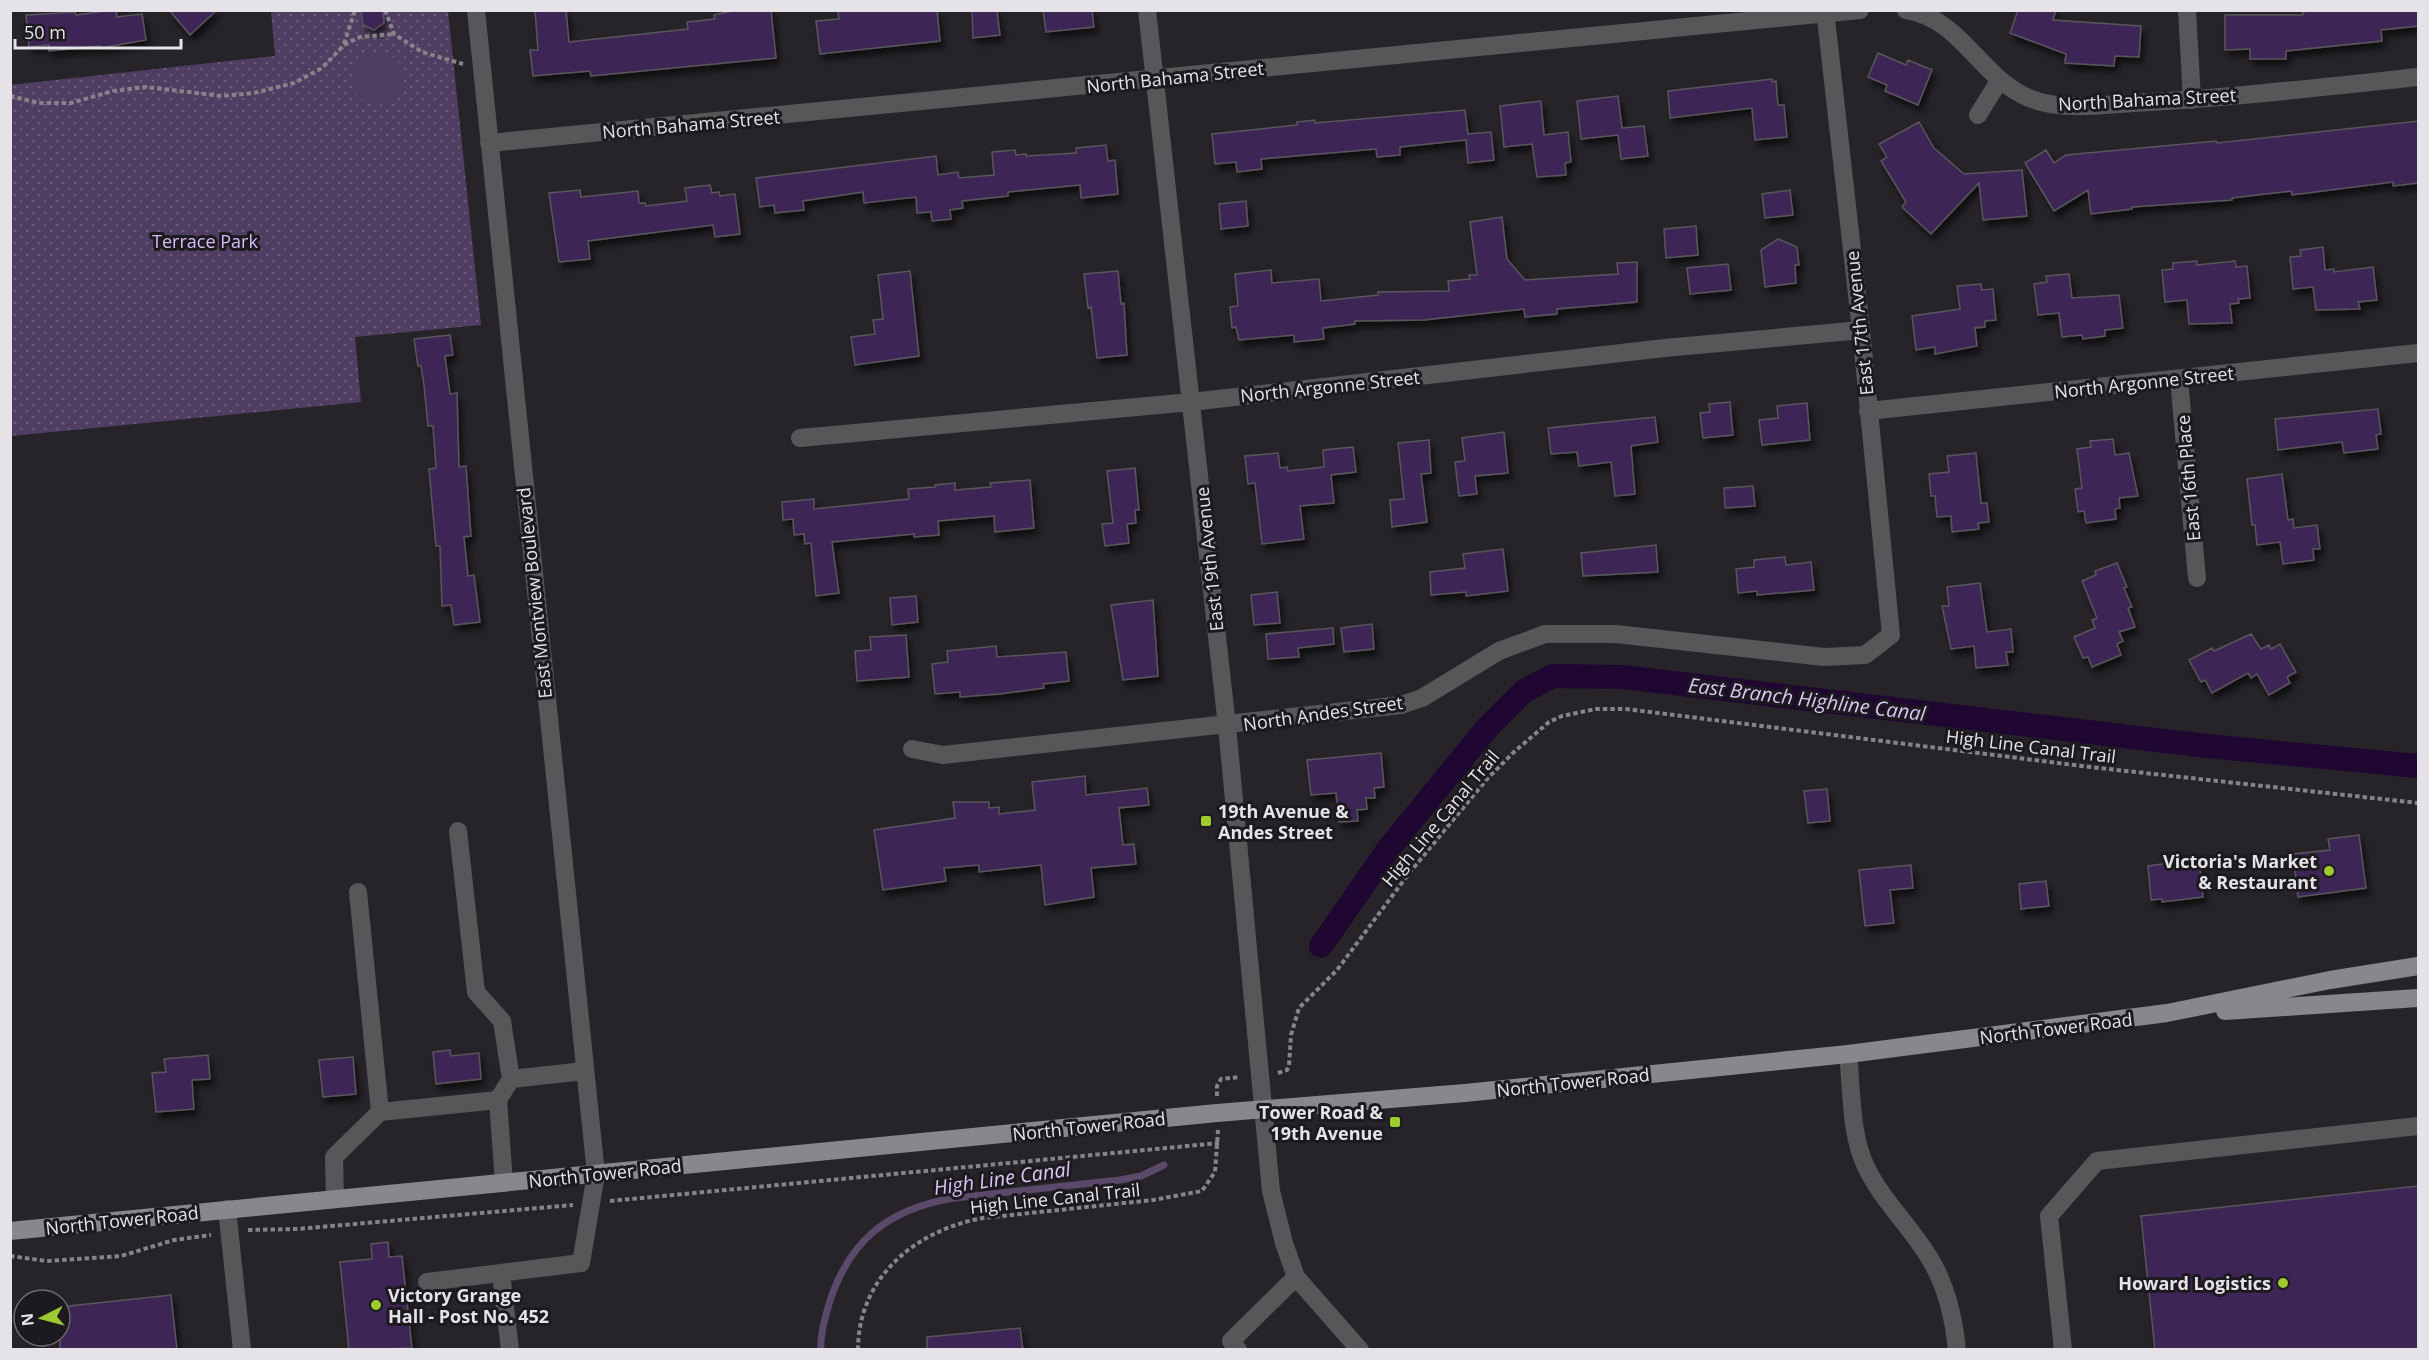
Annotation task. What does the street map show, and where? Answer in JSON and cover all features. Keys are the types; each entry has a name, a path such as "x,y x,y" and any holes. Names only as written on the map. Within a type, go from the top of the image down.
{"main road":[{"name":"North Tower Road","path":"2167,1013 2330,980 2418,966"},
{"name":"North Tower Road","path":"10,1231 1264,1109 1465,1093 1848,1054 2167,1013 2418,998"}],"street":[{"name":"East Montview Boulevard","path":"476,10 596,1174 581,1263 501,1273"},
{"name":"East 19th Avenue","path":"1147,10 1227,726 1271,1191 1284,1243 1296,1277"},
{"name":"North Bahama Street","path":"489,143 1860,10"},
{"name":"North Bahama Street","path":"1906,10 1936,15 1999,81 2029,98 2068,106 2192,100 2418,77"},
{"path":"2187,10 2192,100"},
{"name":"East 17th Avenue","path":"1825,13 1861,330 1891,635"},
{"path":"1978,115 1999,81"},
{"name":"North Argonne Street","path":"800,438 1191,402 1665,348 1861,330"},
{"name":"North Argonne Street","path":"1869,411 2418,352"},
{"name":"East 16th Place","path":"2179,378 2198,578"},
{"name":"North Andes Street","path":"912,749 943,755 1227,726 1401,705 1422,698 1498,651 1545,634 1626,635 1824,657 1865,655 1891,635"},
{"path":"458,831 476,992 502,1021 511,1079 498,1100 504,1183"},
{"path":"358,892 380,1112"},
{"path":"1848,1054 1856,1135 1865,1165 1881,1194 1933,1264 1946,1293 1957,1350"},
{"path":"511,1079 584,1071"},
{"path":"335,1198 334,1157 380,1112 498,1100"},
{"path":"2063,1350 2049,1216 2097,1161 2418,1126"},
{"path":"227,1209 242,1350"},
{"path":"427,1282 501,1273 510,1350"},
{"path":"1238,1350 1231,1341 1296,1277 1360,1350"}],"path":[{"path":"344,45 355,10"},
{"path":"385,10 393,34"},
{"path":"10,96 39,103 71,103 113,91 146,87 222,96 254,93 294,83 322,68 344,45 360,37 393,34 422,52 482,67"},
{"name":"High Line Canal Trail","path":"1287,1070 1294,1019 1299,1008 1337,970 1410,872 1487,779 1549,722 1576,711 1626,709 2090,767 2418,803"},
{"name":"High Line Canal Trail","path":"858,1350 863,1313 873,1289 904,1251 924,1237 962,1222 983,1218 1191,1195 1202,1191 1210,1182 1215,1172 1219,1143"}],"green space":[{"name":"Terrace Park","path":"271,11 448,11 481,325 355,337 361,402 11,436 10,85 275,56"},
{"path":"378,52 392,56 400,64 404,78 400,92 392,100 378,104 364,100 356,92 352,78 356,64 364,56"}],"building":[{"path":"116,10 117,17 142,14 146,40 100,48 100,46 49,51 49,45 29,47 26,15 75,12 76,15"},
{"path":"169,10 217,10 190,35"},
{"path":"361,10 383,10 384,23 374,30 363,25"},
{"path":"535,10 566,10 569,42 688,29 687,22 715,19 714,15 737,10 771,10 776,58 591,76 590,71 533,76 530,50 538,50"},
{"path":"937,10 940,41 820,54 816,21 839,19 838,12"},
{"path":"972,10 997,10 1000,35 973,38"},
{"path":"1043,10 1092,10 1094,27 1046,32"},
{"path":"2018,10 2056,10 2053,20 2141,26 2139,57 2115,56 2114,66 2065,63 2066,54 2010,33"},
{"path":"2314,10 2418,10 2418,26 2381,30 2382,41 2286,51 2286,59 2250,59 2250,49 2225,50 2225,15 2303,15 2303,12"},
{"path":"1878,53 1906,65 1908,60 1932,70 1918,105 1885,91 1887,85 1868,77"},
{"path":"1772,79 1772,82 1776,81 1778,105 1784,105 1787,137 1755,140 1752,108 1670,118 1668,91"},
{"path":"1618,96 1622,128 1644,126 1648,156 1621,159 1618,135 1581,139 1577,101"},
{"path":"1541,101 1544,135 1568,132 1571,162 1565,163 1566,175 1537,177 1532,144 1504,147 1500,106"},
{"path":"1465,110 1468,134 1491,132 1494,160 1468,163 1466,140 1400,147 1400,155 1377,157 1376,149 1261,159 1262,169 1237,172 1236,162 1215,164 1212,134 1297,125 1297,122 1315,120 1315,123"},
{"path":"2418,121 2418,183 2393,186 2393,182 2292,195 2291,191 2232,198 2232,200 2132,207 2132,209 2091,214 2088,190 2054,211 2025,163 2046,150 2054,163 2066,155 2216,141 2217,143"},
{"path":"1919,122 1934,148 1964,174 2022,170 2027,216 1983,220 1979,183 1931,234 1902,207 1906,202 1881,161 1887,157 1879,144"},
{"path":"1106,145 1108,161 1115,160 1118,194 1081,198 1080,185 1008,192 1008,196 962,201 963,208 950,210 951,219 932,221 931,212 917,213 916,197 864,203 863,192 803,201 804,210 775,213 774,205 760,207 756,178 936,156 938,175 958,172 959,178 994,175 992,152 1015,150 1016,155 1026,154 1026,156 1076,153 1076,148"},
{"path":"710,185 712,193 719,192 720,196 735,194 740,234 715,237 713,225 588,241 590,259 559,262 549,193 580,190 581,197 638,191 639,203 645,203 646,206 687,201 685,188"},
{"path":"1790,190 1793,215 1765,218 1762,194"},
{"path":"1246,201 1248,226 1221,229 1219,204"},
{"path":"1502,217 1507,259 1525,280 1618,274 1617,263 1637,262 1637,302 1557,309 1557,314 1525,317 1524,309 1424,320 1355,321 1355,324 1323,328 1324,339 1294,342 1294,335 1239,340 1236,327 1232,328 1230,307 1238,306 1235,274 1271,270 1272,283 1319,279 1321,301 1378,295 1378,292 1449,291 1448,281 1470,279 1469,275 1477,275 1470,222"},
{"path":"1696,226 1698,255 1666,258 1664,229"},
{"path":"1778,239 1797,247 1799,265 1795,265 1796,283 1765,287 1761,250"},
{"path":"2323,247 2325,270 2334,269 2334,272 2373,267 2377,300 2358,302 2360,309 2316,310 2313,287 2293,289 2290,257 2301,256 2300,250"},
{"path":"2197,261 2197,265 2235,261 2236,267 2247,266 2250,298 2238,299 2239,303 2230,304 2232,323 2189,324 2187,300 2165,302 2162,270 2173,269 2173,263"},
{"path":"1728,264 1731,290 1690,294 1687,268"},
{"path":"910,271 919,356 855,365 851,337 875,334 873,320 883,319 878,275"},
{"path":"1118,271 1121,304 1124,303 1127,355 1097,358 1091,307 1088,308 1084,274"},
{"path":"2069,274 2072,298 2119,295 2123,328 2105,330 2105,336 2083,339 2082,335 2062,337 2059,313 2038,315 2034,284 2047,282 2046,276"},
{"path":"1981,284 1982,290 1993,289 1996,320 1985,321 1985,327 1975,328 1977,346 1935,354 1935,347 1916,350 1912,316 1960,309 1957,286"},
{"path":"450,335 453,355 445,356 450,394 457,393 459,467 466,466 471,536 464,537 468,576 474,575 480,622 454,625 451,605 442,606 440,546 436,546 429,469 436,468 433,426 428,426 421,366 418,366 414,339"},
{"path":"1730,402 1733,435 1703,438 1700,413 1710,412 1709,404"},
{"path":"1807,403 1810,440 1762,445 1759,420 1778,418 1777,406"},
{"path":"2378,409 2381,434 2376,435 2378,449 2344,453 2342,442 2278,450 2275,419"},
{"path":"1655,417 1658,442 1631,446 1635,494 1615,496 1611,462 1579,466 1577,452 1551,454 1548,428"},
{"path":"1504,432 1508,473 1475,476 1477,494 1459,496 1455,462 1465,461 1462,438"},
{"path":"2113,439 2115,455 2129,453 2138,496 2119,498 2120,508 2115,509 2116,519 2086,523 2084,511 2078,512 2075,489 2082,488 2077,449 2091,447 2090,441"},
{"path":"1429,440 1431,473 1421,474 1427,522 1392,527 1390,500 1404,499 1398,443"},
{"path":"1353,447 1356,472 1331,475 1334,503 1300,506 1304,539 1262,544 1255,483 1248,484 1245,456 1278,453 1280,468 1287,467 1288,471 1324,467 1323,450"},
{"path":"1976,453 1981,503 1987,503 1989,522 1978,523 1979,529 1952,532 1951,516 1937,517 1935,496 1931,496 1929,474 1949,472 1947,456"},
{"path":"1135,468 1139,510 1135,510 1136,523 1127,524 1129,543 1105,546 1102,524 1113,523 1107,471"},
{"path":"2282,474 2288,520 2293,519 2294,528 2317,525 2320,549 2313,549 2314,560 2283,564 2280,542 2257,545 2255,525 2252,525 2247,479"},
{"path":"1030,480 1034,528 995,532 994,516 938,521 939,535 914,537 914,534 832,542 839,593 816,596 811,543 805,544 804,534 794,535 793,519 783,520 782,502 814,499 814,509 909,499 908,489 935,487 935,485 955,483 955,490 991,487 990,483"},
{"path":"1753,486 1755,506 1725,508 1724,488"},
{"path":"1656,545 1658,572 1583,576 1581,553"},
{"path":"1503,549 1508,591 1466,596 1466,592 1431,595 1430,572 1465,568 1463,554"},
{"path":"1785,557 1786,565 1811,562 1814,590 1757,595 1757,591 1738,593 1736,569 1754,567 1754,560"},
{"path":"2117,563 2127,587 2124,588 2132,607 2128,608 2135,627 2119,632 2123,641 2117,644 2121,655 2092,667 2088,657 2083,658 2074,637 2095,628 2092,620 2097,618 2082,581 2096,575 2095,571"},
{"path":"1980,583 1987,632 2011,629 2013,652 2006,652 2008,665 1976,668 1974,646 1951,649 1942,606 1949,606 1947,587"},
{"path":"1277,592 1280,623 1254,625 1251,595"},
{"path":"916,596 918,622 892,625 890,598"},
{"path":"1153,600 1158,676 1123,680 1111,605"},
{"path":"1372,624 1374,649 1344,652 1341,628"},
{"path":"1333,628 1334,644 1298,648 1299,657 1268,659 1266,634"},
{"path":"2251,634 2261,649 2269,645 2271,649 2280,644 2296,672 2287,677 2290,683 2269,695 2257,674 2251,678 2248,673 2212,693 2205,680 2201,682 2189,660 2212,648 2214,651"},
{"path":"906,635 909,677 857,681 855,651 871,650 870,637"},
{"path":"996,646 997,657 1066,652 1069,681 1043,684 1044,688 1000,694 960,697 960,692 935,694 932,664 948,662 947,651"},
{"path":"1381,753 1384,787 1374,788 1375,798 1366,798 1367,809 1357,810 1358,821 1339,822 1336,793 1311,795 1307,760"},
{"path":"1085,776 1086,795 1147,788 1149,805 1119,808 1123,845 1134,844 1136,864 1091,868 1094,897 1045,905 1041,865 979,872 979,865 944,868 946,881 883,890 874,830 955,818 953,802 989,802 989,808 999,807 999,814 1035,810 1032,782"},
{"path":"1827,789 1830,821 1808,823 1804,791"},
{"name":"Victoria's Market & Restaurant","path":"2359,835 2366,888 2298,897 2293,854 2330,850 2328,839"},
{"path":"2169,863 2170,870 2200,867 2203,897 2162,902 2162,899 2151,900 2148,866"},
{"path":"1911,865 1913,888 1890,890 1894,923 1865,926 1859,870"},
{"path":"2046,881 2049,906 2021,909 2019,884"},
{"path":"450,1050 451,1056 479,1053 481,1079 436,1084 433,1052"},
{"path":"208,1055 210,1079 192,1080 194,1109 156,1112 152,1073 166,1072 164,1059"},
{"path":"353,1057 356,1094 323,1097 319,1060"},
{"name":"Howard Logistics","path":"2418,1186 2418,1350 2155,1350 2141,1216"},
{"name":"Victory Grange Hall - Post No. 452","path":"388,1242 389,1257 402,1256 412,1348 349,1350 340,1262 372,1259 371,1244"},
{"path":"171,1295 177,1350 60,1350 60,1348 72,1348 72,1306"},
{"path":"1020,1328 1023,1350 927,1350 927,1337"}],"waterway":[{"name":"East Branch Highline Canal","path":"1321,946 1389,848 1487,728 1524,691 1553,676 1623,677 2207,746 2418,766"},
{"name":"High Line Canal","path":"821,1350 822,1332 837,1282 860,1245 891,1219 909,1210 954,1198 1120,1180 1141,1176 1164,1165"}],"place":[{"name":"19th Avenue & Andes Street","path":"1206,821"},
{"name":"Victoria's Market & Restaurant","path":"2329,871"},
{"name":"Tower Road & 19th Avenue","path":"1395,1122"},
{"name":"Howard Logistics","path":"2283,1283"},
{"name":"Victory Grange Hall - Post No. 452","path":"376,1305"}]}
